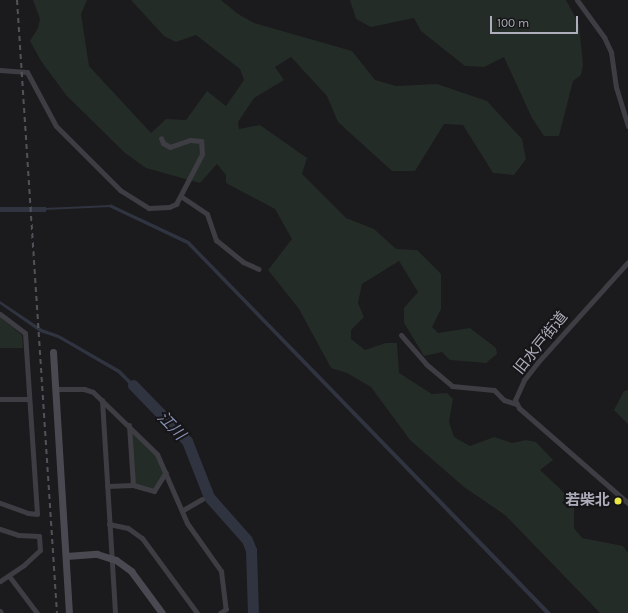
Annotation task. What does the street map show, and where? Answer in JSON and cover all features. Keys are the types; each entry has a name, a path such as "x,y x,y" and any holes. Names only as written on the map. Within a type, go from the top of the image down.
{"street":[{"path":"577,0 604,37 611,52 616,87 628,126"},
{"path":"0,70 27,72 56,126 120,190 149,208 169,207 182,197 186,181 202,154 201,143 190,140 170,147 163,143 161,138"},
{"path":"182,197 207,214 216,240 242,262 259,270"},
{"name":"旧水戸街道","path":"516,404 516,398 524,380 538,362 628,262"},
{"path":"0,314 25,333 37,514 28,513 0,503"},
{"path":"401,335 426,364 452,386 494,390 504,400 516,404 628,503"},
{"path":"53,352 69,613"},
{"path":"55,389 84,389 102,400 157,454 183,510 187,523 217,563 224,579 226,609 220,613"},
{"path":"0,399 29,399"},
{"path":"102,400 115,613"},
{"path":"129,425 133,486"},
{"path":"107,486 133,486 154,491 166,472"},
{"path":"183,510 202,499"},
{"path":"109,524 128,528 142,538 197,613"},
{"path":"0,529 18,535 39,536 40,550 0,582"},
{"path":"66,556 97,554 111,557 131,571 162,613"},
{"path":"9,576 37,613"}],"shaded area":[{"path":"33,0 87,0 81,14 89,66 151,133 166,119 186,120 207,91 226,106 244,80 240,69 196,35 176,42 164,36 131,0 221,0 238,14 254,23 352,51 375,80 396,86 437,84 487,101 522,139 526,159 514,175 493,173 463,125 444,124 415,171 392,171 338,122 327,96 291,57 275,67 284,80 254,98 238,122 239,129 260,125 307,158 302,174 346,218 374,229 396,249 417,250 441,274 441,309 432,327 438,333 470,328 496,348 497,354 486,363 450,360 442,352 424,356 404,323 404,308 418,292 399,261 362,284 358,303 364,317 351,330 351,339 365,350 386,343 397,343 399,373 432,394 447,393 453,399 449,422 454,437 470,446 494,437 512,443 526,440 536,442 553,460 540,470 574,502 574,528 582,538 623,546 628,553 628,613 600,613 505,515 464,487 410,440 371,387 347,373 331,368 299,309 268,270 292,239 275,209 226,183 226,175 217,164 200,183 146,168 125,153 66,95 41,61 30,41 38,28 40,19"},
{"path":"350,0 566,0 579,24 583,65 581,75 573,81 559,136 544,136 532,118 504,57 484,67 465,66 421,31 414,18 371,27 356,19"},
{"path":"0,317 22,335 23,348 0,348"},
{"path":"628,390 628,424 614,410 624,391"},
{"path":"129,425 157,454 166,472 154,491 133,485"}],"water":[{"path":"110,204 189,241 551,613 545,613 187,244 109,207"},
{"path":"0,207 46,207 46,212 0,212"},
{"path":"0,301 42,329 59,335 120,370 144,394 141,396 118,373 58,338 40,332 0,304"}],"waterway":[{"path":"44,209 111,206"},
{"name":"江川","path":"133,385 187,441 209,497 247,540 251,550 253,613"}],"railway":[{"path":"17,0 57,613"}],"place":[{"name":"若柴北","path":"618,501"}]}
